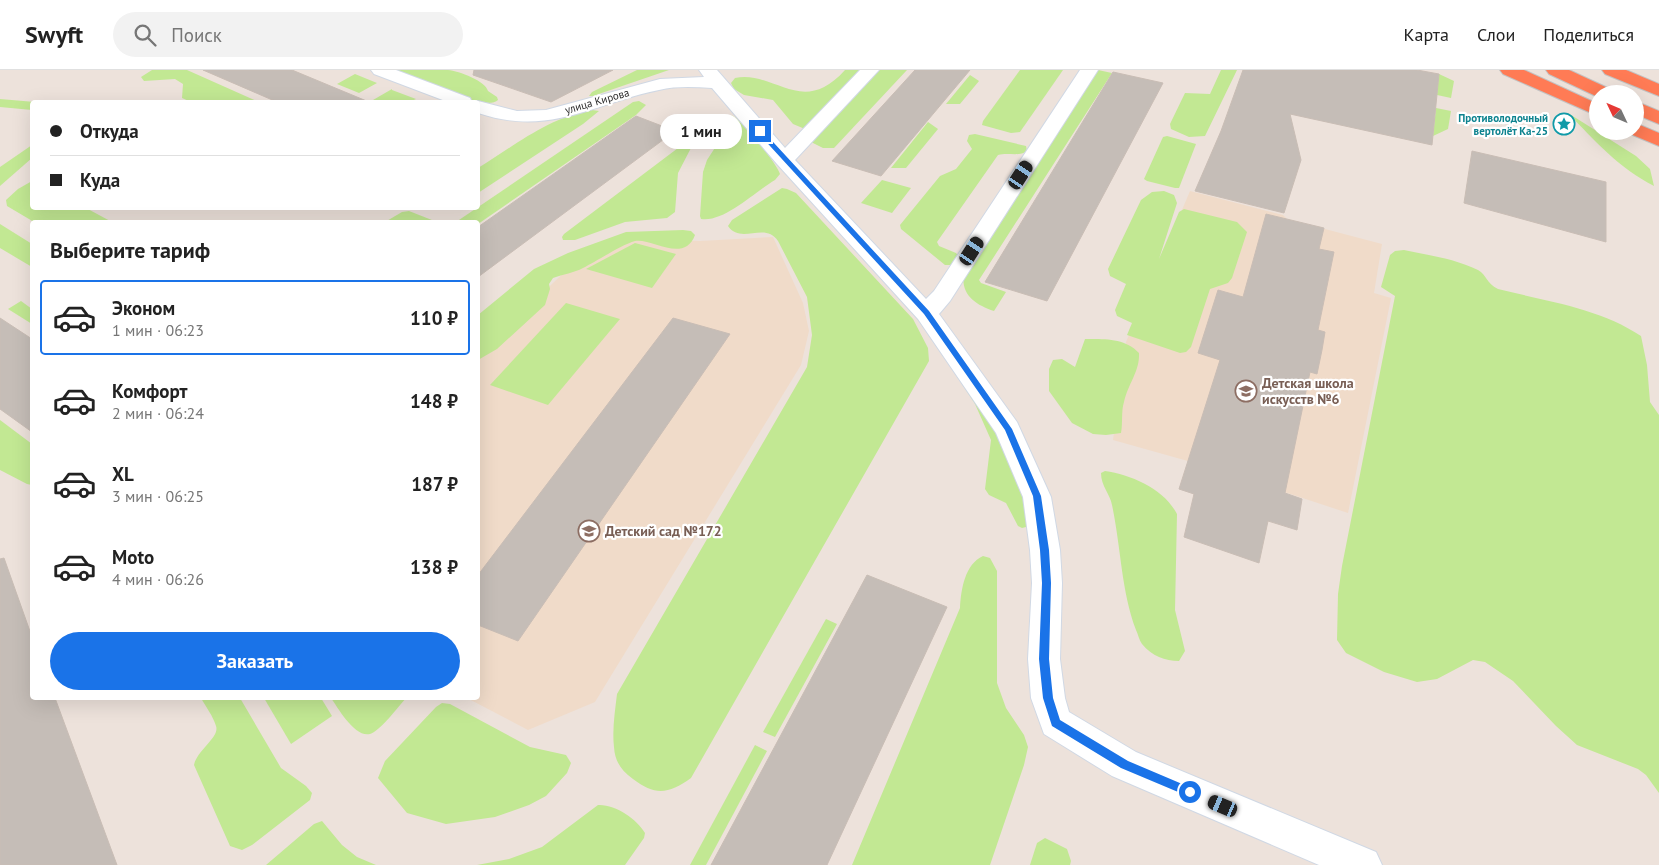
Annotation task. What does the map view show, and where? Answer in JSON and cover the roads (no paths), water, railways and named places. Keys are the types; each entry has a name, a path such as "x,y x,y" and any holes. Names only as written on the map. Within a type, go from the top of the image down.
{"highway":[{"path":"1509,70 1589,107"},
{"path":"1555,70 1589,86"},
{"path":"1611,70 1659,91"},
{"path":"1653,70 1659,73"},
{"path":"1644,111 1659,118"},
{"path":"1644,133 1659,140"}],"street":[{"path":"380,70 458,100"},
{"path":"784,160 870,70"},
{"path":"926,313 942,296 1089,70"},
{"path":"713,76 784,160 926,313 1008,429 1037,496 1045,550 1047,583 1044,659 1048,698 1056,723 1124,764 1363,865"},
{"name":"улица Кирова","path":"480,109 494,114 547,116 661,84 713,76"}],"place":[{"name":"Противолодочный вертолёт Ка-25","path":"1564,124"},
{"name":"Детская школа искусств №6","path":"1246,391"},
{"name":"Детский сад №172","path":"589,531"}]}
